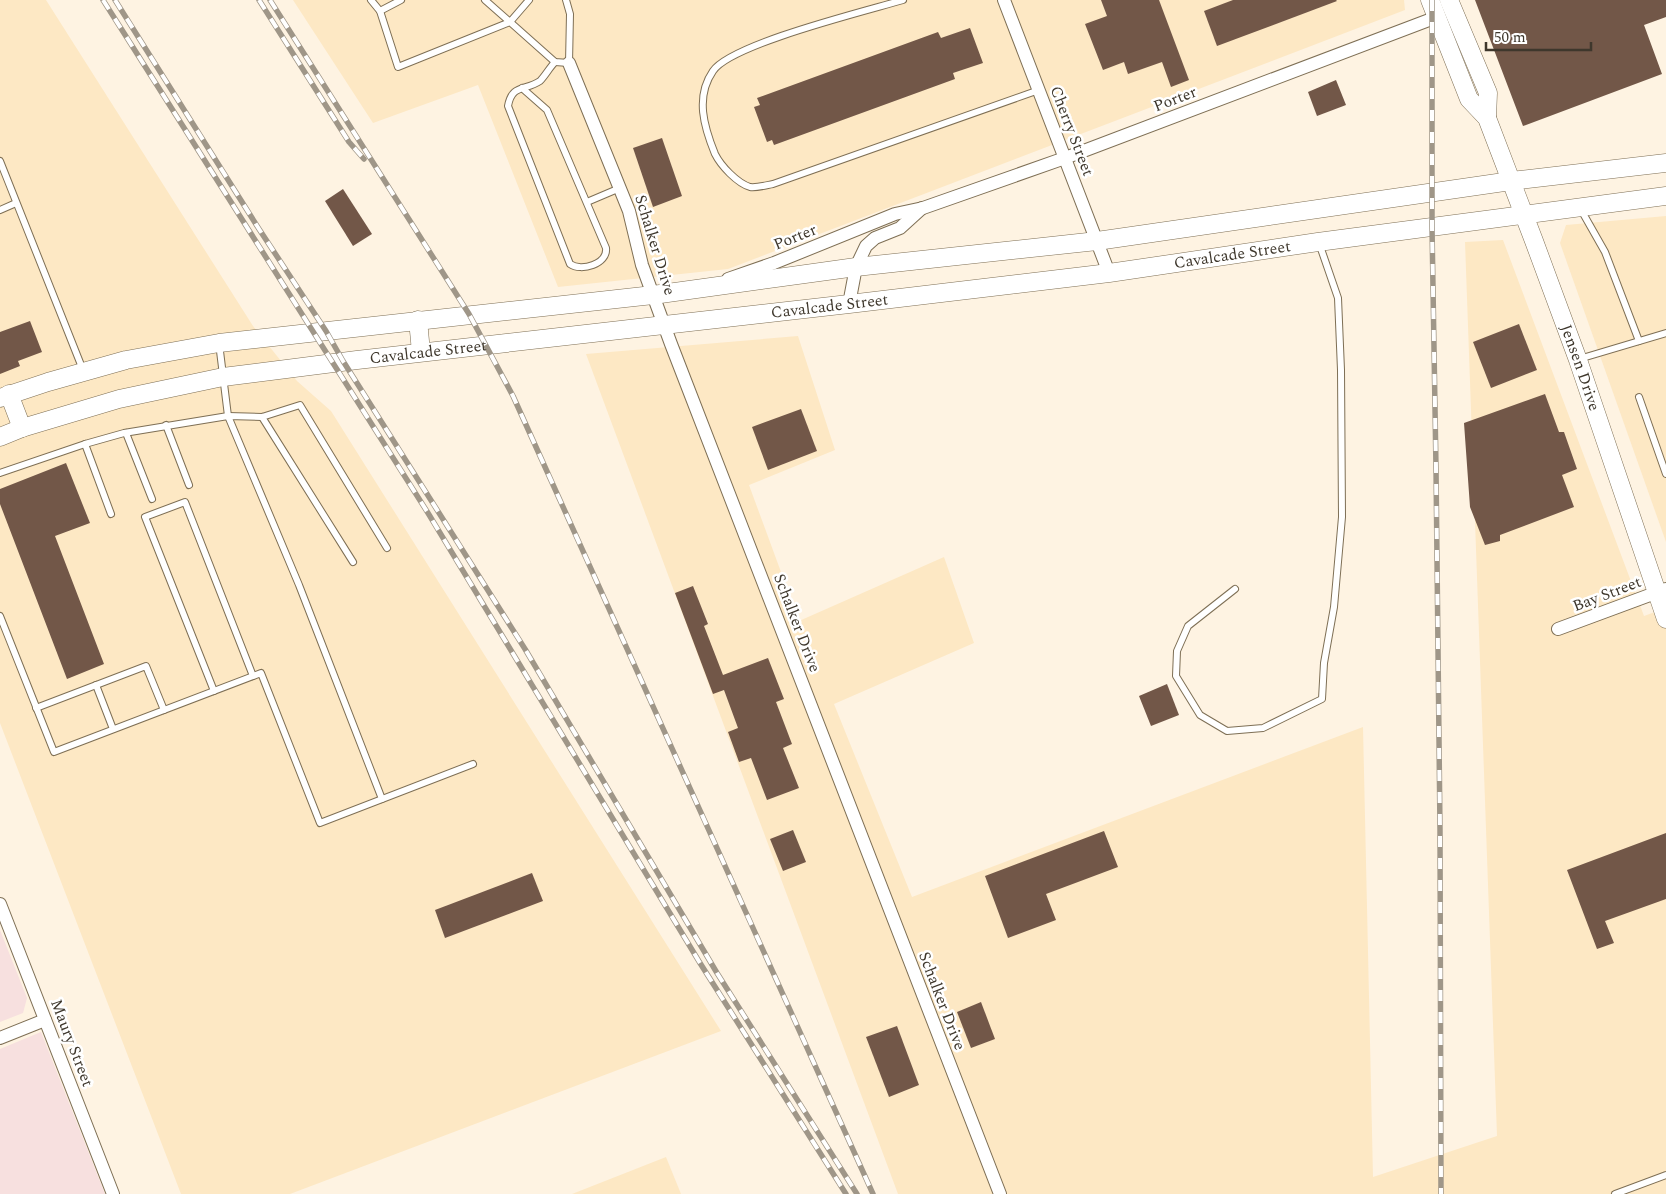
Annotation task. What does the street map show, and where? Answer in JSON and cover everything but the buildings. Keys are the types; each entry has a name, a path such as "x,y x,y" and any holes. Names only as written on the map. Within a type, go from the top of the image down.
{"main road":[{"name":"Jensen Drive","path":"1430,0 1470,100 1487,118 1524,215 1661,591 1666,619"},
{"name":"Jensen Drive","path":"1449,0 1488,93 1487,118"},
{"name":"Cavalcade Street","path":"5,396 84,371 135,358 219,343 653,294 856,267 1097,241 1511,181 1666,163"},
{"name":"Cavalcade Street","path":"0,436 119,399 223,377 421,352 1109,273 1318,242 1666,196"},
{"path":"418,320 421,352"},
{"path":"5,396 22,428"}],"street":[{"name":"Cherry Street","path":"1004,0 1109,273"},
{"name":"Porter","path":"706,287 774,263 894,214 923,208 1065,158 1437,17"},
{"name":"Schalker Drive","path":"569,63 629,211 642,265 653,294 1000,1194"},
{"name":"Porter","path":"849,304 856,267 866,246 875,238 900,228 923,208"},
{"name":"Bay Street","path":"1558,629 1661,591"},
{"name":"Maury Street","path":"0,904 113,1194"},
{"path":"0,1038 45,1020"}],"lane":[{"path":"371,0 380,11 398,67 510,22 529,0"},
{"path":"380,11 401,0"},
{"path":"485,0 555,62 569,63 570,14 566,0"},
{"path":"903,0 774,38 739,52 714,69 703,90 703,115 710,142 719,162 733,177 751,187 773,184 1039,90"},
{"path":"522,88 547,110 606,248 607,254 604,260 582,268 575,268 570,264 508,106 510,96 515,91 522,88 540,81 555,62"},
{"path":"0,161 84,371"},
{"path":"587,202 620,188"},
{"path":"0,210 16,204"},
{"path":"1580,207 1605,252 1638,341"},
{"path":"1235,589 1188,626 1177,651 1176,676 1200,715 1227,731 1263,728 1322,700 1324,663 1334,607 1342,516 1341,370 1338,298 1318,242"},
{"path":"1578,360 1666,333"},
{"path":"219,343 228,416 299,585 382,799"},
{"path":"1639,396 1666,474"},
{"path":"0,473 85,444 126,433 228,416 262,417 300,405 387,548"},
{"path":"262,417 353,562"},
{"path":"166,425 189,485"},
{"path":"126,433 152,499"},
{"path":"85,444 111,514"},
{"path":"214,691 145,517 185,502 253,676"},
{"path":"0,616 54,752 261,673 320,823 473,764"},
{"path":"36,708 146,666 164,710"},
{"path":"96,685 113,729"},
{"path":"1615,1194 1666,1175"}],"shaded area":[{"path":"0,0 46,0 253,326 297,381 331,411 721,1031 290,1194 181,1194 0,723"},
{"path":"293,0 1404,0 1405,10 728,269 558,287 478,85 373,123"},
{"path":"1666,216 1666,542 1560,243 1566,225"},
{"path":"1503,240 1644,616 1666,608 1666,1194 898,1194 586,354 798,336 835,450 749,485 799,621 944,557 974,643 834,704 912,897 1363,727 1373,1177 1497,1136 1465,242"},
{"path":"0,930 27,998 23,1013 0,1022"},
{"path":"41,1032 105,1194 0,1194 0,1049"},
{"path":"666,1157 681,1194 572,1194"}],"railway":[{"path":"103,0 428,513 700,963 846,1194"},
{"path":"115,0 259,229 326,331 343,361 525,649 717,973 857,1194"},
{"path":"259,0 349,142 364,159"},
{"path":"270,0 469,314 513,396 873,1194"},
{"path":"1432,0 1432,227 1440,830 1441,1194"}]}
